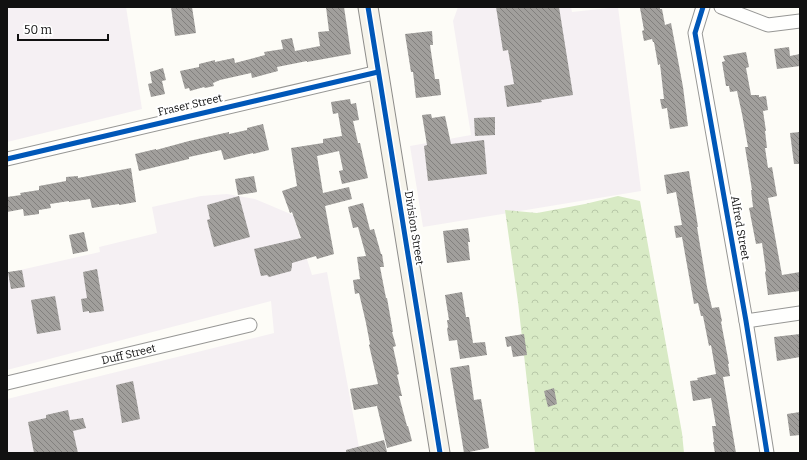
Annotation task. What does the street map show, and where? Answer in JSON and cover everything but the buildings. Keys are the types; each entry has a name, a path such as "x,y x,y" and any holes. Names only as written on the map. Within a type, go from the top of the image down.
{"main road":[{"name":"Division Street","path":"368,7 440,453"}],"street":[{"name":"Alfred Street","path":"702,7 695,33 768,453"},
{"path":"721,7 768,25 800,21"},
{"name":"Fraser Street","path":"7,159 378,72"},
{"path":"746,320 800,313"},
{"name":"Duff Street","path":"7,382 250,325"}],"shaded area":[{"path":"7,7 126,7 142,109 7,142"},
{"path":"458,7 571,7 572,12 618,7 641,191 423,227 410,146 471,135 453,21"},
{"path":"227,194 255,199 293,215 312,275 327,272 360,453 7,453 7,399 274,333 271,301 7,370 7,273 100,252 99,247 157,233 152,207 201,196"}],"green space":[{"path":"618,196 640,201 682,433 684,453 535,453 518,302 505,210 537,213"}],"cycle path":[{"path":"368,7 440,453"},
{"path":"703,7 695,33 746,321 767,453"},
{"path":"7,159 378,72"}]}
